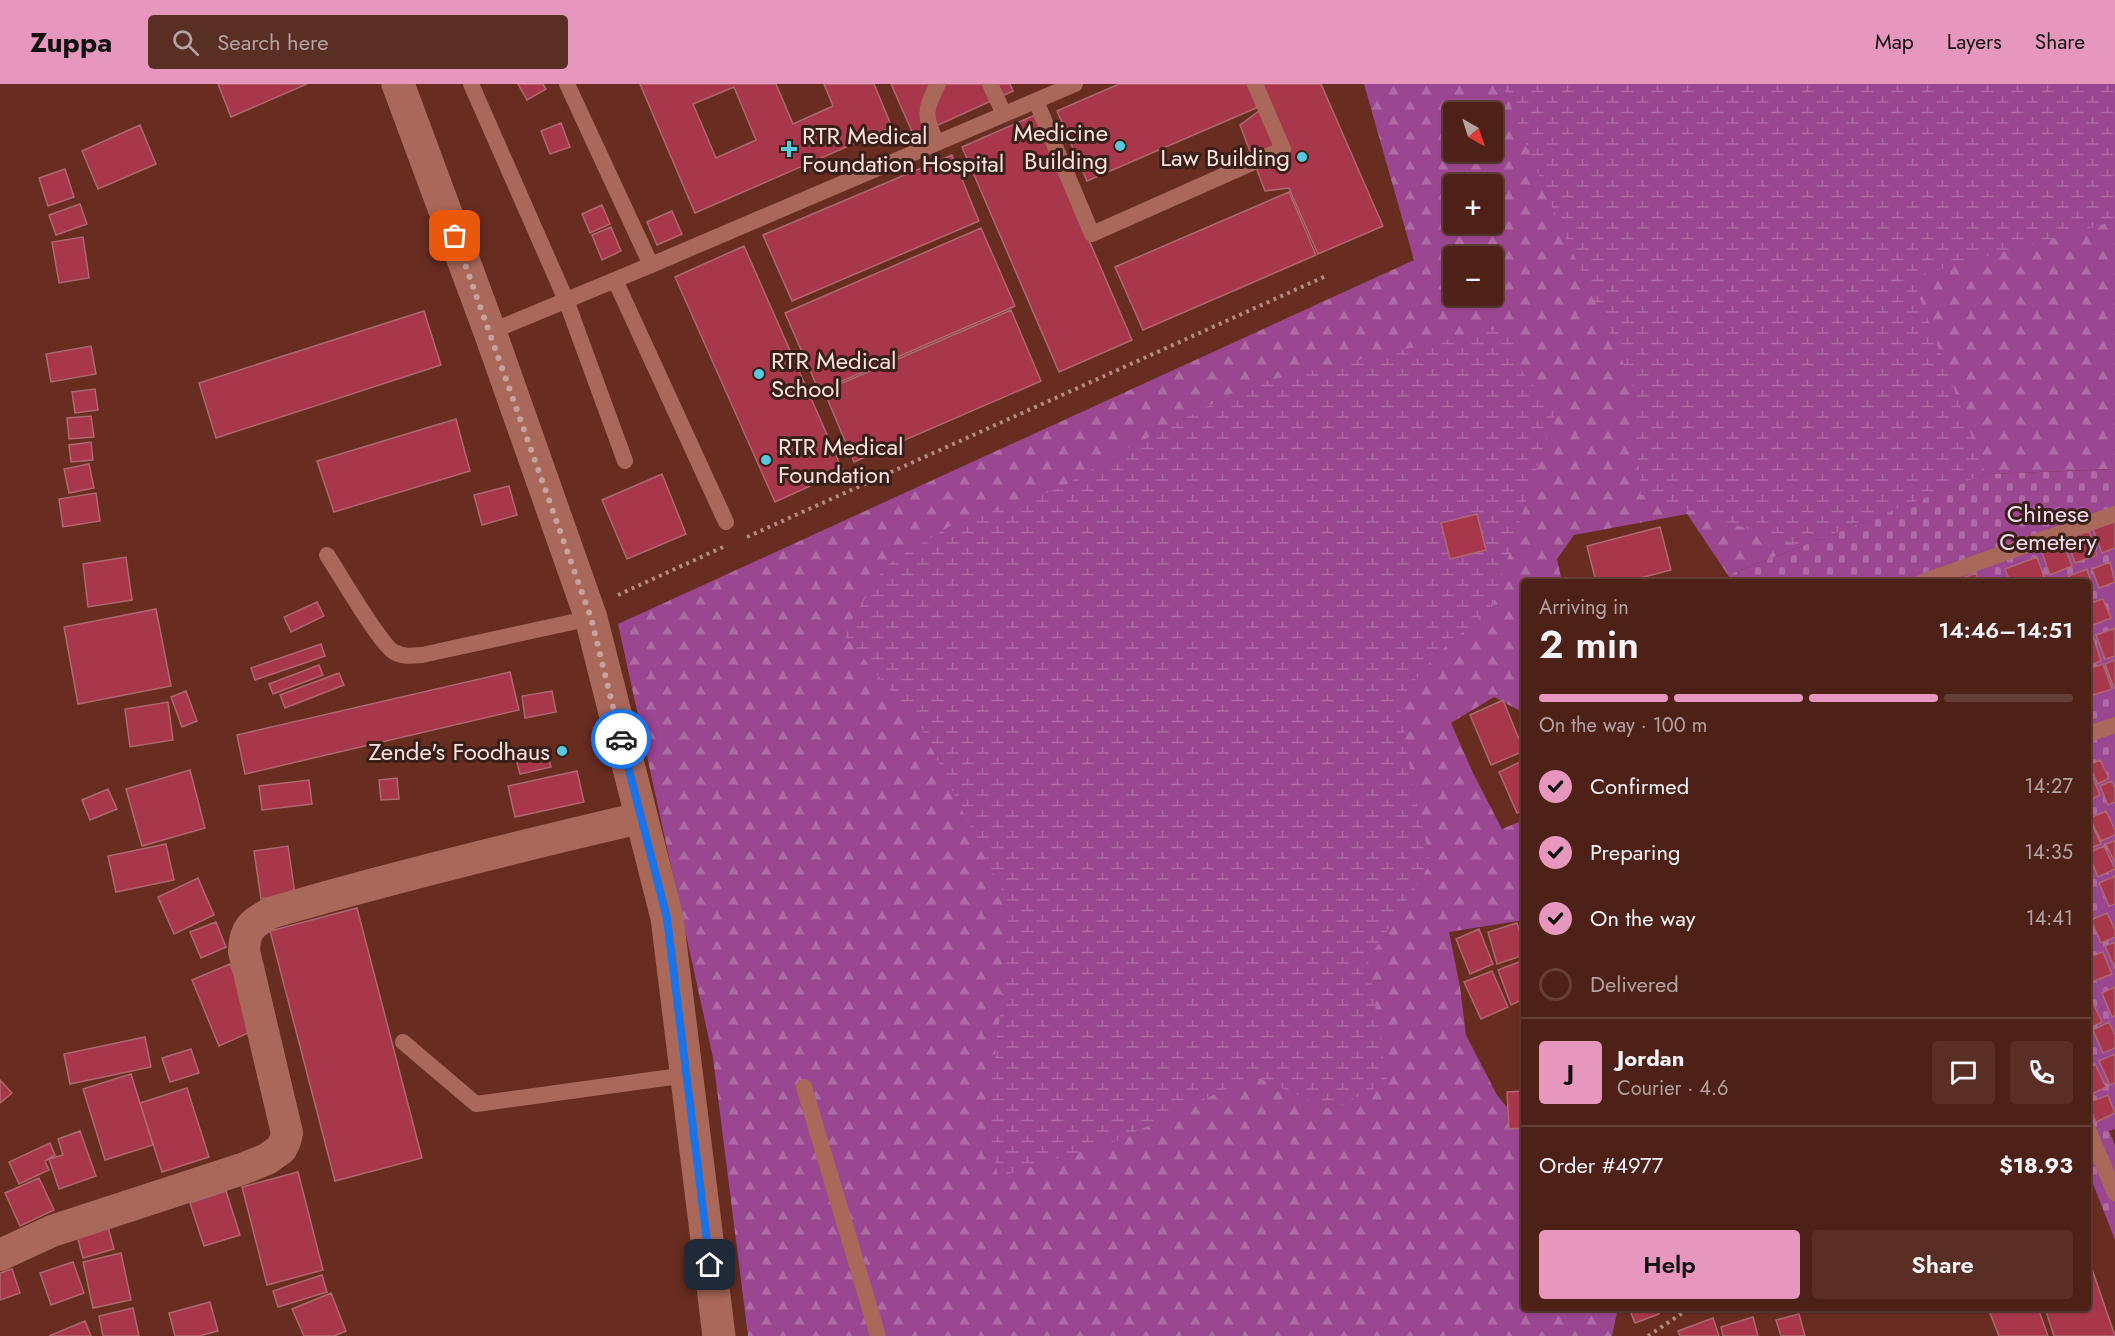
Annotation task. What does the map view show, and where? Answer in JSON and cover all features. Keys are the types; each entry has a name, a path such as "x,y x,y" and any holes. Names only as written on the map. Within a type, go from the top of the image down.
{"street":[{"path":"401,85 490,332 603,607 640,818 667,918 719,1336"},
{"path":"0,1255 52,1231 242,1169 274,1156 281,1149 287,1133 244,951 245,934 256,922 270,913 375,882 640,818"}],"lane":[{"path":"471,84 566,300 625,461"},
{"path":"567,84 651,266"},
{"path":"937,143 928,124 926,113 930,97 938,84"},
{"path":"990,84 1004,114"},
{"path":"490,332 651,266 1075,84"},
{"path":"1036,101 1092,234 1283,149 1255,84"},
{"path":"615,280 726,522"},
{"path":"1931,579 2115,514"},
{"path":"327,555 383,641 396,653 408,656 422,655 603,607"},
{"path":"2091,734 2115,724"},
{"path":"403,1042 476,1104 687,1075"},
{"path":"804,1087 878,1336"},
{"path":"2091,1137 2115,1193"}],"path":[{"path":"744,538 1326,276"},
{"path":"603,607 733,543"},
{"path":"1648,1336 1686,1311"}],"green space":[{"path":"1364,84 2115,84 2115,469 1986,474 1728,575 1687,514 1574,535 1557,559 1561,579 1521,579 1521,711 1494,697 1451,723 1473,773 1502,829 1521,821 1521,920 1449,932 1460,987 1466,1035 1497,1095 1521,1124 1521,1311 1617,1311 1612,1336 748,1336 713,1058 618,624 1414,260"},
{"path":"1502,84 2115,84 2115,221 1912,277 1986,474 1802,546 1641,495 1632,382 1550,203"},
{"path":"1511,325 1518,366 1555,413 1492,607 1436,655 1399,700 1413,788 1431,863 1368,960 1387,1082 1332,1110 1254,1076 1116,1141 998,1177 987,1119 1001,1008 1009,905 921,727 843,634 885,566 950,526 1060,488 1130,447 1248,385"},
{"name":"Chinese Cemetery","path":"2115,469 2115,1129 2109,1131 2115,1145 2115,1240 2091,1179 2091,579 1730,579 1728,575 1986,474"}],"building":[{"path":"218,84 307,84 231,117"},
{"path":"518,84 543,84 546,89 527,100"},
{"name":"RTR Medical Foundation Hospital","path":"640,84 776,84 793,124 833,106 824,84 874,84 892,127 695,213","holes":["734,87 756,140 716,158 693,104"]},
{"path":"891,84 1010,84 1013,91 914,136"},
{"name":"Medicine Building","path":"1119,84 1255,84 1263,105 1087,181 1057,111"},
{"name":"Law Building","path":"1258,84 1321,84 1383,226 1318,254 1289,188 1265,191 1240,125 1267,105"},
{"path":"1035,115 1132,340 1059,372 962,147"},
{"path":"561,123 570,147 550,154 541,131"},
{"path":"140,125 156,164 98,189 82,151"},
{"path":"952,155 979,221 792,301 763,235"},
{"path":"65,169 74,197 48,206 39,178"},
{"name":"Law Building","path":"1289,192 1316,255 1143,330 1115,267"},
{"path":"80,204 87,224 56,235 49,215"},
{"path":"602,205 610,224 590,233 582,214"},
{"path":"672,211 682,234 657,245 647,222"},
{"path":"611,227 621,251 602,260 592,235"},
{"path":"981,228 1015,306 819,391 785,313"},
{"path":"83,237 89,278 59,283 52,242"},
{"name":"RTR Medical School","path":"744,246 843,471 775,502 675,277"},
{"path":"1011,310 1041,381 854,462 824,391"},
{"path":"424,311 441,365 216,438 199,383"},
{"path":"91,346 96,374 51,382 46,354"},
{"path":"95,389 98,410 75,413 72,392"},
{"path":"91,416 94,437 69,439 67,418"},
{"path":"456,419 470,471 334,512 317,461"},
{"path":"91,442 93,460 71,462 69,445"},
{"path":"89,464 94,488 69,493 64,469"},
{"path":"662,474 686,534 627,559 602,500"},
{"path":"509,486 517,515 482,525 474,495"},
{"path":"96,493 100,521 63,527 59,499"},
{"path":"1477,514 1486,550 1450,559 1441,523"},
{"path":"2115,522 2115,548 2102,553 2093,529"},
{"path":"1660,527 1671,570 1636,579 1595,579 1587,546"},
{"path":"2089,531 2097,555 2075,563 2067,539"},
{"path":"2063,542 2072,566 2050,575 2041,550"},
{"path":"126,557 132,600 88,607 83,564"},
{"path":"2037,557 2044,577 2009,579 2005,569"},
{"path":"2110,562 2115,582 2099,588 2092,569"},
{"path":"2087,569 2090,579 2070,579 2069,576"},
{"path":"1976,573 1978,579 1960,579"},
{"path":"2103,599 2111,618 2091,626 2091,603"},
{"path":"317,602 324,616 291,632 284,617"},
{"path":"156,609 171,686 78,704 64,627"},
{"path":"2115,628 2115,656 2105,659 2096,635"},
{"path":"2093,636 2101,661 2091,665 2091,637"},
{"path":"321,644 325,656 255,680 251,668"},
{"path":"2115,660 2115,688 2114,688 2105,664"},
{"path":"2103,664 2112,689 2091,696 2091,668"},
{"path":"319,665 323,675 273,694 269,684"},
{"path":"510,672 519,710 245,774 237,735"},
{"path":"339,673 344,685 285,708 280,695"},
{"path":"186,691 197,721 182,727 171,697"},
{"path":"552,691 556,712 525,718 522,696"},
{"path":"1503,700 1521,744 1521,752 1491,765 1470,715"},
{"path":"168,702 173,740 130,747 125,709"},
{"path":"546,748 551,767 520,774 515,755"},
{"path":"2100,760 2109,778 2098,784 2091,764"},
{"path":"1521,761 1521,811 1517,813 1499,772"},
{"path":"190,770 205,828 142,846 126,789"},
{"path":"577,771 584,802 515,817 508,786"},
{"path":"2091,772 2100,795 2091,799"},
{"path":"397,778 399,799 381,800 379,780"},
{"path":"309,780 312,804 262,810 259,786"},
{"path":"2112,781 2115,788 2115,802 2108,805 2100,786"},
{"path":"108,789 117,809 90,820 82,800"},
{"path":"2106,811 2115,835 2101,841 2091,818"},
{"path":"2091,822 2101,844 2091,848"},
{"path":"2114,841 2115,843 2115,863 2106,844"},
{"path":"166,844 174,880 116,892 108,856"},
{"path":"288,846 295,894 261,899 254,851"},
{"path":"2104,846 2115,869 2098,877 2091,860 2091,852"},
{"path":"2115,876 2115,904 2109,906 2099,883"},
{"path":"198,878 214,915 174,934 158,897"},
{"path":"357,908 422,1158 335,1181 270,931"},
{"path":"2107,913 2115,930 2115,937 2101,943 2091,920"},
{"path":"216,922 226,947 201,958 190,932"},
{"path":"1517,923 1521,936 1521,956 1497,964 1488,932"},
{"path":"1479,929 1493,964 1470,974 1456,939"},
{"path":"2115,942 2115,969 2105,946"},
{"path":"2103,952 2112,974 2091,982 2091,956"},
{"path":"1521,961 1521,1000 1511,1005 1498,970"},
{"path":"230,964 257,1029 219,1046 192,980"},
{"path":"1492,971 1508,1007 1481,1019 1464,982"},
{"path":"2115,987 2115,1015 2112,1017 2102,993"},
{"path":"2091,999 2102,1022 2091,1028"},
{"path":"2109,1022 2115,1035 2115,1048 2103,1053 2093,1030"},
{"path":"145,1037 151,1067 70,1084 64,1054"},
{"path":"191,1049 199,1073 170,1082 162,1058"},
{"path":"2115,1054 2115,1083 2110,1085 2099,1061"},
{"path":"2095,1064 2106,1087 2091,1094 2091,1066"},
{"path":"131,1074 153,1145 105,1160 83,1089"},
{"path":"0,1080 12,1093 0,1103"},
{"path":"187,1088 209,1157 162,1172 140,1103"},
{"path":"1521,1091 1521,1128 1509,1129 1507,1092"},
{"path":"2108,1095 2115,1113 2096,1122 2091,1110 2091,1102"},
{"path":"80,1131 96,1176 59,1189 49,1159 63,1155 58,1139"},
{"path":"50,1143 55,1155 45,1161 49,1170 19,1184 9,1162"},
{"path":"298,1172 323,1270 267,1285 242,1187"},
{"path":"39,1178 54,1210 20,1226 5,1193"},
{"path":"226,1191 240,1235 204,1246 190,1203"},
{"path":"107,1223 114,1249 83,1258 76,1232"},
{"path":"121,1253 131,1300 93,1308 83,1262"},
{"path":"73,1262 84,1293 51,1305 40,1273"},
{"path":"2091,1266 2115,1336 2054,1336 2046,1311 2091,1311"},
{"path":"12,1269 20,1293 0,1300 0,1273"},
{"path":"322,1275 327,1292 278,1307 273,1291"},
{"path":"331,1293 346,1331 334,1336 304,1336 292,1309"},
{"path":"210,1302 218,1331 199,1336 175,1336 169,1313"},
{"path":"133,1308 139,1336 103,1336 99,1316"},
{"path":"1630,1311 1658,1311 1659,1314 1635,1323"},
{"path":"1989,1311 2039,1311 2048,1336 1999,1336"},
{"path":"1799,1314 1805,1336 1781,1336 1776,1320"},
{"path":"1753,1317 1758,1336 1723,1336 1721,1327"},
{"path":"1713,1318 1719,1336 1680,1336 1678,1331"},
{"path":"85,1321 91,1336 49,1336"}],"way so far":[{"path":"455,236 591,618 621,739"}],"place":[{"name":"Medicine Building","path":"1120,146"},
{"name":"RTR Medical Foundation Hospital","path":"789,149"},
{"name":"Law Building","path":"1302,157"},
{"name":"RTR Medical School","path":"759,374"},
{"name":"RTR Medical Foundation","path":"766,460"},
{"name":"Zende's Foodhaus","path":"562,751"}],"route":[{"path":"621,739 667,918 710,1265"}]}
